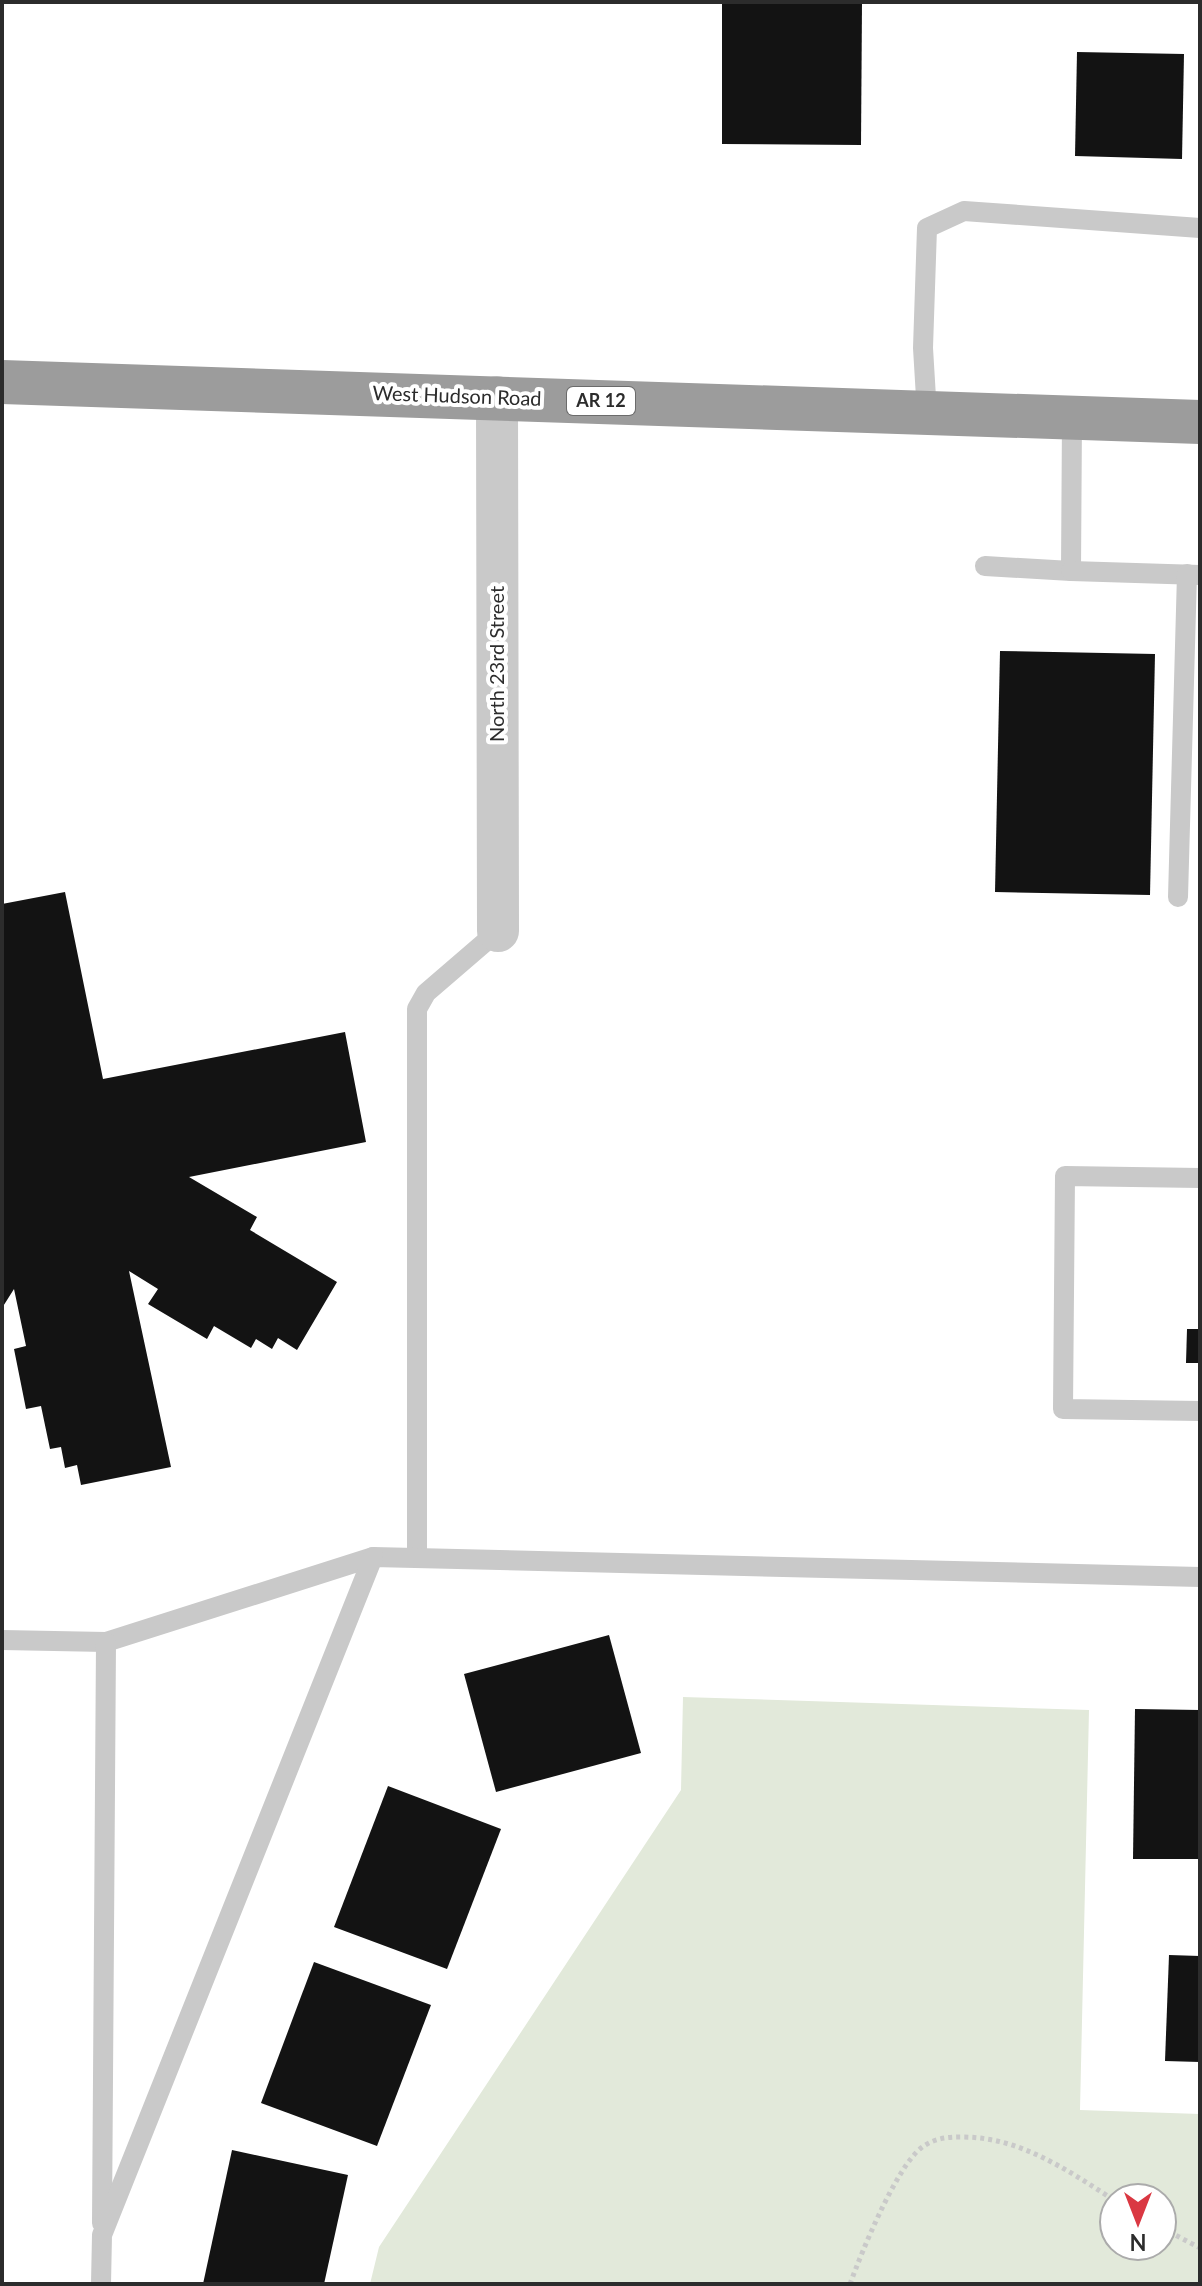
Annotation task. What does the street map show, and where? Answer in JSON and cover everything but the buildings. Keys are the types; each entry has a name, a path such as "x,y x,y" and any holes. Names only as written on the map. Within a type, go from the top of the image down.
{"highway":[{"name":"West Hudson Road","path":"2,382 1200,422"}],"street":[{"name":"North 23rd Street","path":"497,397 498,931"}],"lane":[{"path":"927,414 923,348 927,228 964,211 1200,228"},
{"path":"1071,571 1072,418"},
{"path":"985,566 1193,574 1178,897"},
{"path":"417,1558 417,1009 426,993 498,931"},
{"path":"1200,1178 1065,1176 1063,1409 1200,1411"},
{"path":"102,2235 373,1557"},
{"path":"2,1640 106,1642 373,1557 1200,1577"},
{"path":"101,2284 106,1642"}],"path":[{"path":"850,2284 899,2176 912,2156 935,2140 967,2137 1003,2141 1050,2160 1098,2190"},
{"path":"1178,2236 1200,2248"}],"green space":[{"path":"683,1697 1089,1710 1080,2110 1200,2114 1200,2284 370,2284 379,2247 681,1790"}]}
